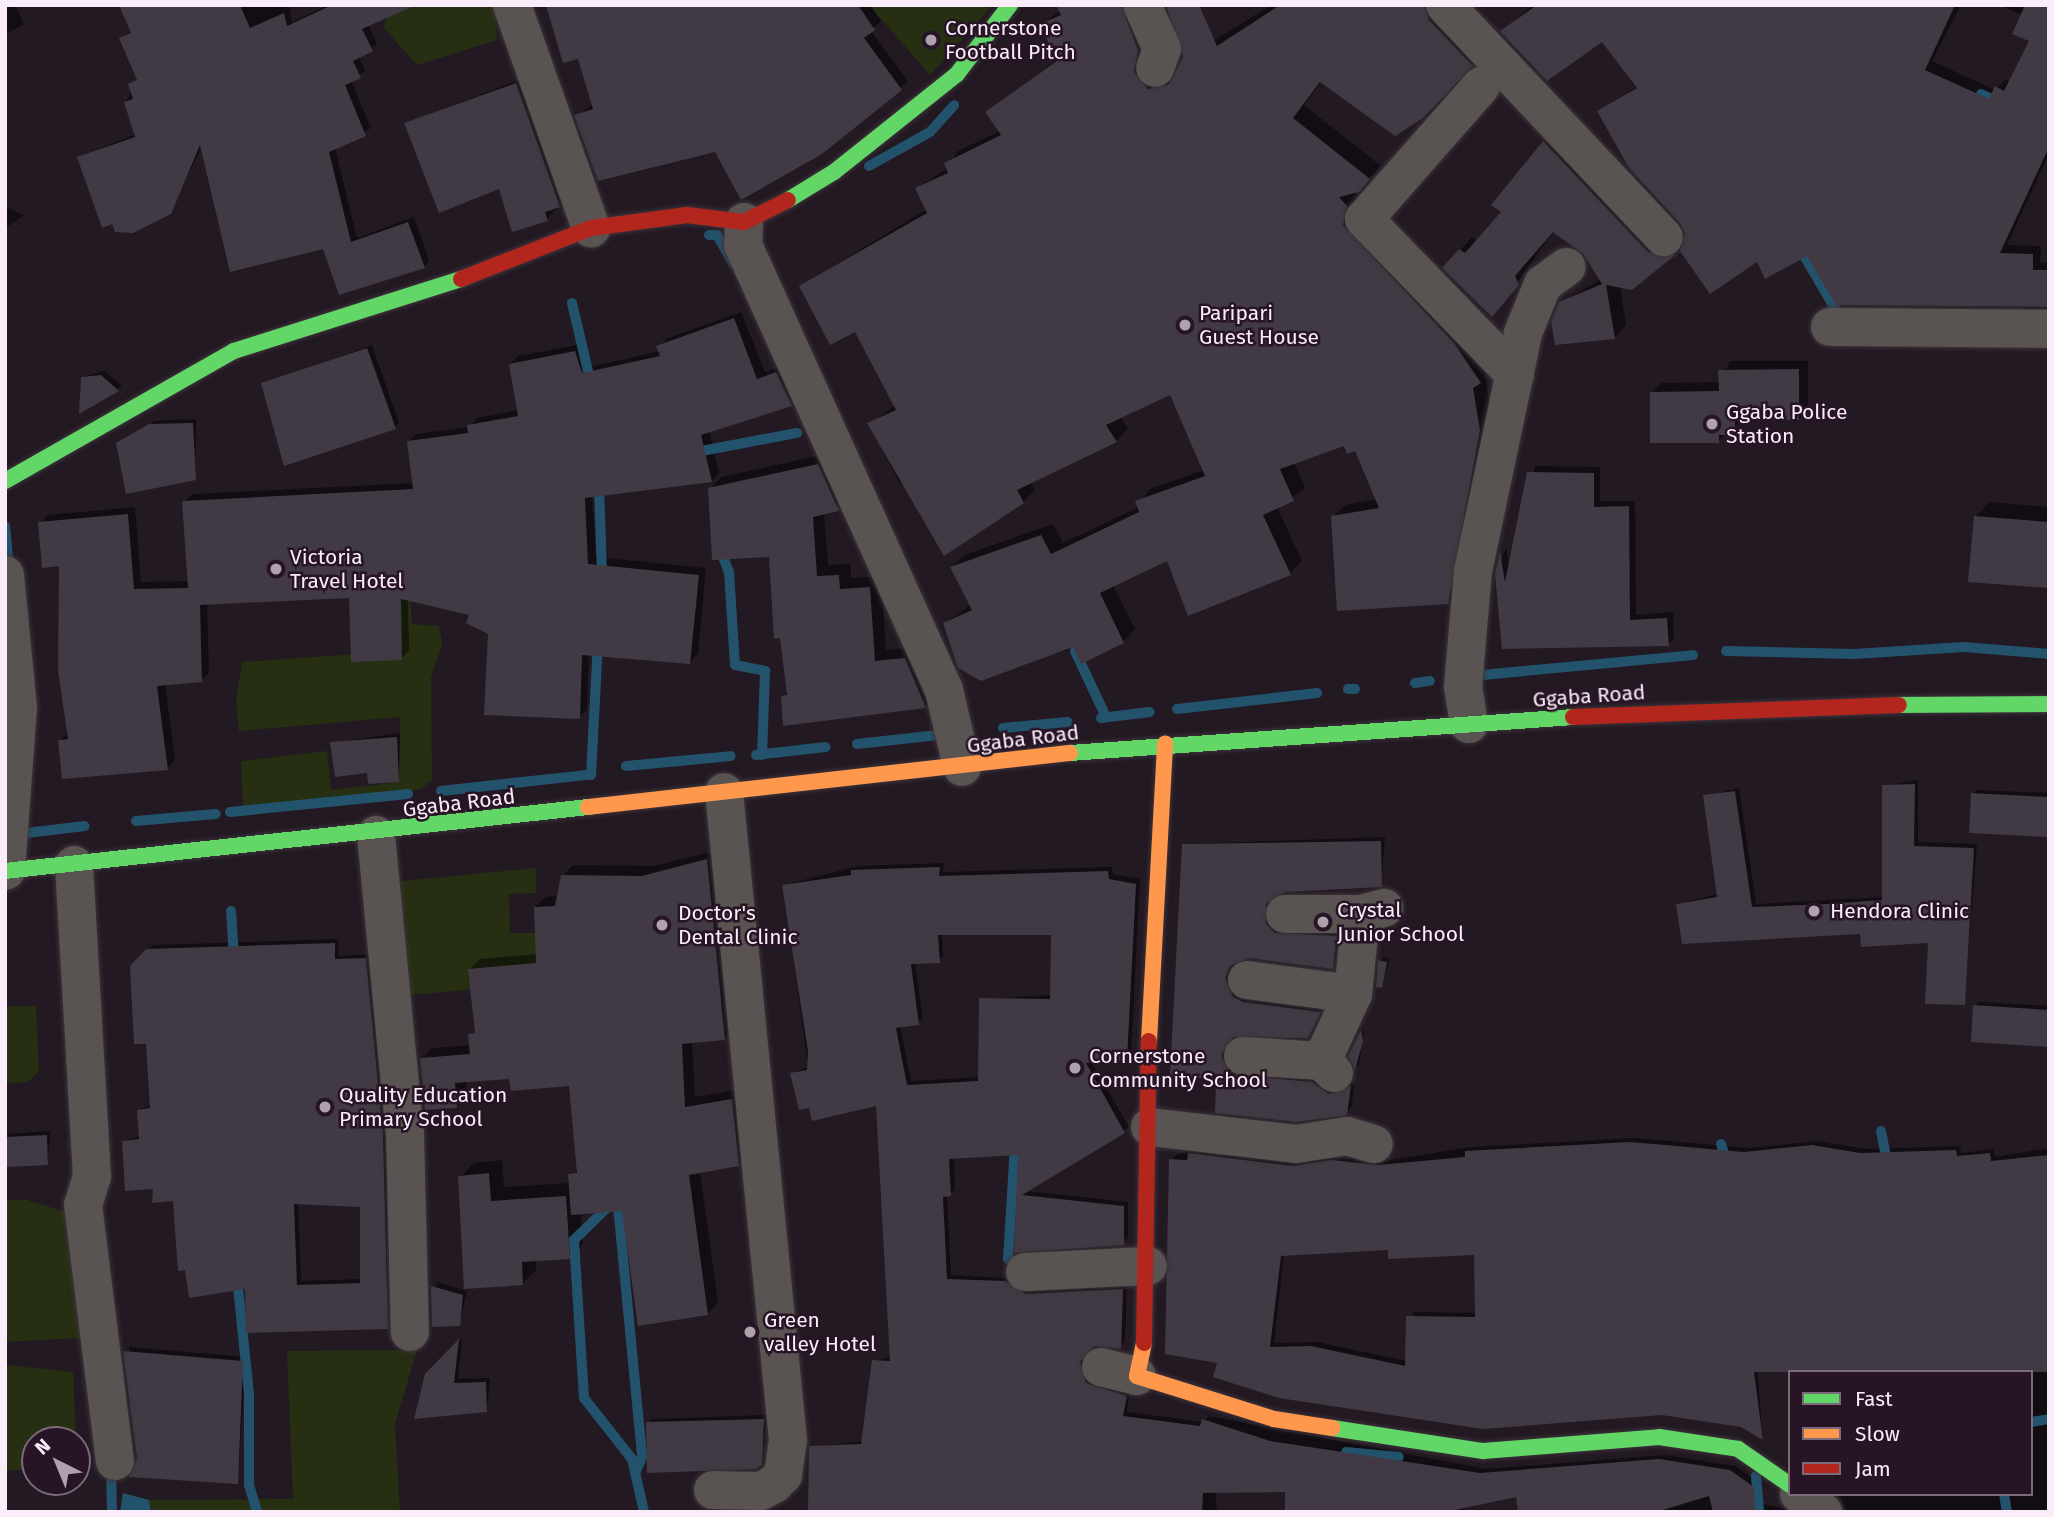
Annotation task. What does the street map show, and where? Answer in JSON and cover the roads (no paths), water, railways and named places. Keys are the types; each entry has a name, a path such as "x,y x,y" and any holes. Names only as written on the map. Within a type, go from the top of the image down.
{"street":[{"path":"512,5 591,228"},
{"path":"5,481 234,351 455,282 591,228 687,215 744,222 834,172 957,74 1010,5"},
{"path":"1142,5 1162,49 1155,68"},
{"path":"1445,5 1664,237"},
{"path":"1481,86 1364,219 1516,375"},
{"path":"744,222 743,245 944,690 962,767"},
{"path":"1469,724 1463,687 1472,571 1516,375 1542,284 1566,267"},
{"path":"1830,327 2049,329"},
{"path":"5,575 18,707 5,871"},
{"name":"Ggaba Road","path":"5,871 376,835 723,792 1166,743 1756,706 2049,704"},
{"path":"1137,1376 1147,1266 1150,1127 1147,1068 1166,743"},
{"path":"713,1490 761,1491 774,1484 783,1475 788,1440 723,792"},
{"path":"376,835 405,1134 410,1332"},
{"path":"74,865 92,1176 83,1205 115,1461"},
{"path":"1243,1056 1328,1067 1353,994 1372,911 1285,914"},
{"path":"1247,980 1353,994"},
{"path":"1150,1127 1296,1144 1347,1136 1374,1143"},
{"path":"1025,1272 1147,1266"},
{"path":"1101,1367 1274,1419 1483,1451 1562,1440 1588,1441 1595,1447 1659,1437 1738,1449 1780,1490"},
{"path":"1792,1496 1823,1512"}],"water":[{"path":"123,1493 149,1500 151,1512 120,1512"}],"waterway":[{"path":"1981,94 2001,103"},
{"path":"869,166 930,132 954,105"},
{"path":"709,235 717,235 733,263"},
{"path":"1799,247 1840,317"},
{"path":"572,303 591,384"},
{"path":"691,453 797,433"},
{"path":"599,485 602,577"},
{"path":"5,526 9,568"},
{"path":"720,549 729,572 735,665 765,671 762,755"},
{"path":"591,775 598,642"},
{"path":"1726,651 1854,654 1964,647 2049,654"},
{"path":"1075,651 1106,717"},
{"path":"1472,676 1693,655"},
{"path":"1415,683 1430,681"},
{"path":"1348,689 1355,689"},
{"path":"1177,709 1317,693"},
{"path":"1101,718 1150,712"},
{"path":"1003,728 1068,722"},
{"path":"857,744 939,735"},
{"path":"756,755 826,747"},
{"path":"626,766 731,756"},
{"path":"441,791 587,775"},
{"path":"230,812 408,794"},
{"path":"136,821 216,814"},
{"path":"18,834 85,826"},
{"path":"231,911 234,958"},
{"path":"1881,1131 1888,1166"},
{"path":"1008,1259 1015,1144"},
{"path":"1721,1144 1727,1162"},
{"path":"612,1203 574,1240 584,1398 632,1459 644,1512"},
{"path":"618,1206 642,1457 636,1471"},
{"path":"237,1278 249,1395 249,1485 257,1512"},
{"path":"2033,1422 2049,1419"},
{"path":"1346,1452 1399,1457"},
{"path":"111,1466 112,1512"},
{"path":"1756,1476 1759,1512"},
{"path":"2004,1496 2007,1512"}],"place":[{"name":"Cornerstone Football Pitch","path":"931,40"},
{"name":"Paripari Guest House","path":"1185,325"},
{"name":"Ggaba Police Station","path":"1712,424"},
{"name":"Victoria Travel Hotel","path":"276,569"},
{"name":"Hendora Clinic","path":"1814,911"},
{"name":"Crystal Junior School","path":"1323,922"},
{"name":"Doctor's Dental Clinic","path":"662,925"},
{"name":"Cornerstone Community School","path":"1075,1068"},
{"name":"Quality Education Primary School","path":"325,1107"},
{"name":"Green valley Hotel","path":"750,1332"}]}
